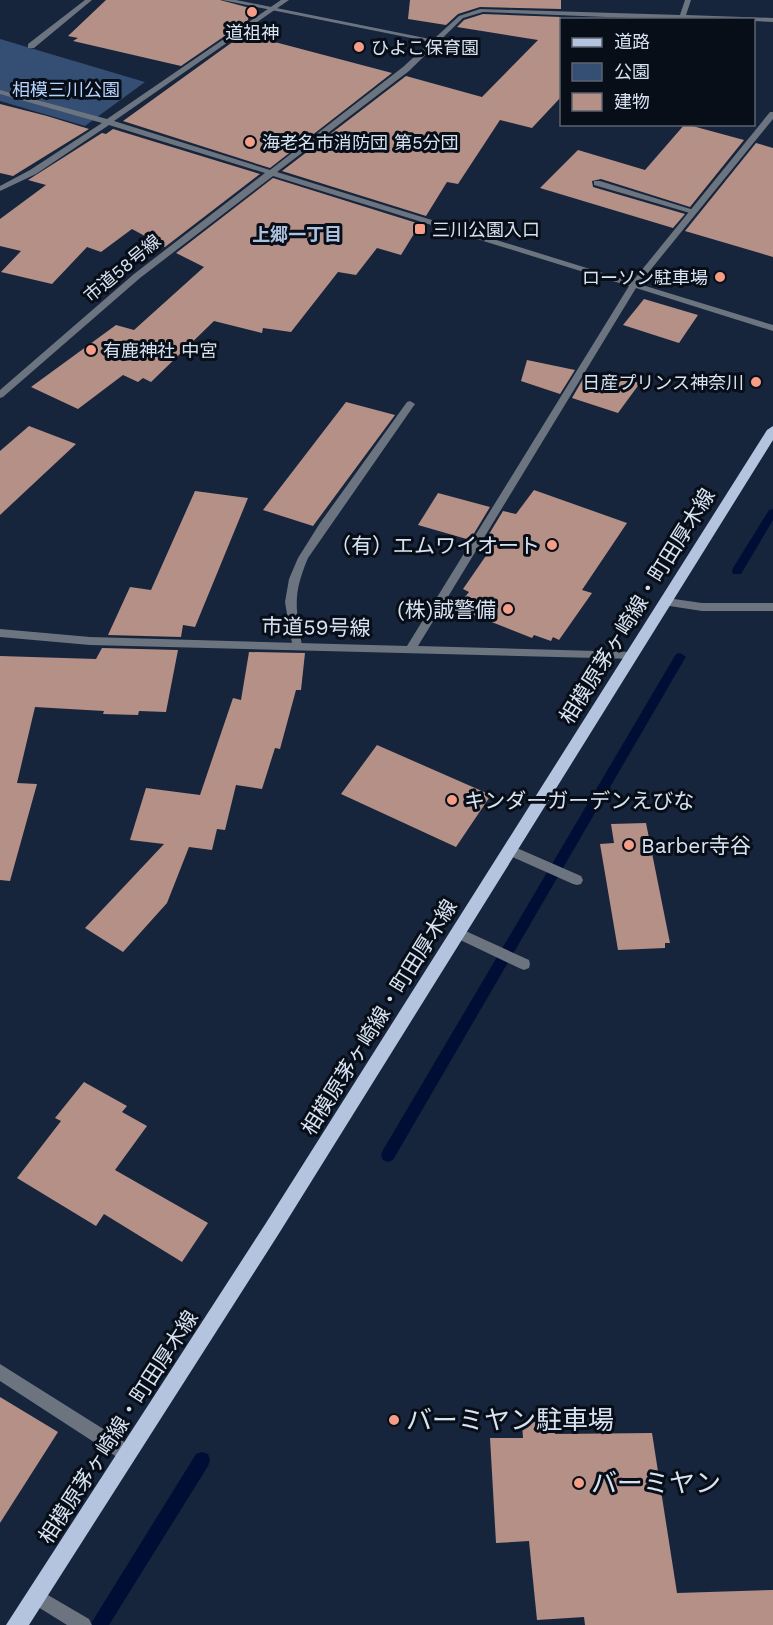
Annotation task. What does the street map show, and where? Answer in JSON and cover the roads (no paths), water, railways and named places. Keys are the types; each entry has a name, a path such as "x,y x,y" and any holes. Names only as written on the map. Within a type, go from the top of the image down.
{"main road":[{"name":"相模原茅ヶ崎線・町田厚木線","path":"18,1625 126,1453 272,1229 773,430"}],"street":[{"path":"31,46 89,0"},
{"path":"225,0 436,41"},
{"path":"0,189 33,172 286,0"},
{"path":"681,18 688,0"},
{"name":"市道58号線","path":"0,395 137,276 406,69 461,17 482,10 681,18"},
{"name":"市道58号線","path":"755,20 773,20"},
{"path":"0,92 108,122 773,328"},
{"path":"411,648 633,286 773,114"},
{"path":"597,183 693,211"},
{"path":"297,646 290,602 294,579 303,558 410,404"},
{"path":"667,602 702,607 773,607"},
{"name":"市道59号線","path":"0,633 90,641 411,648 632,656"},
{"path":"510,850 577,880"},
{"path":"459,933 524,964"},
{"path":"0,1372 126,1453"},
{"path":"36,1596 81,1624"}],"waterway":[{"path":"737,571 773,512"},
{"path":"388,1155 680,657"},
{"path":"99,1625 202,1460"}],"place":[{"name":"道祖神","path":"252,12"},
{"name":"ひよこ保育園","path":"359,47"},
{"name":"海老名市消防団 第5分団","path":"250,142"},
{"name":"三川公園入口","path":"420,229"},
{"name":"ローソン駐車場","path":"720,277"},
{"name":"有鹿神社 中宮","path":"91,350"},
{"name":"日産プリンス神奈川","path":"756,382"},
{"name":"（有）エムワイオート","path":"552,545"},
{"name":"(株)誠警備","path":"508,609"},
{"name":"キンダーガーデンえびな","path":"452,800"},
{"name":"Barber寺谷","path":"629,845"},
{"name":"バーミヤン駐車場","path":"394,1420"},
{"name":"バーミヤン","path":"579,1483"}],"district":[{"name":"上郷一丁目","path":"297,234"}],"park label":[{"name":"相模三川公園","path":"66,89"}]}
